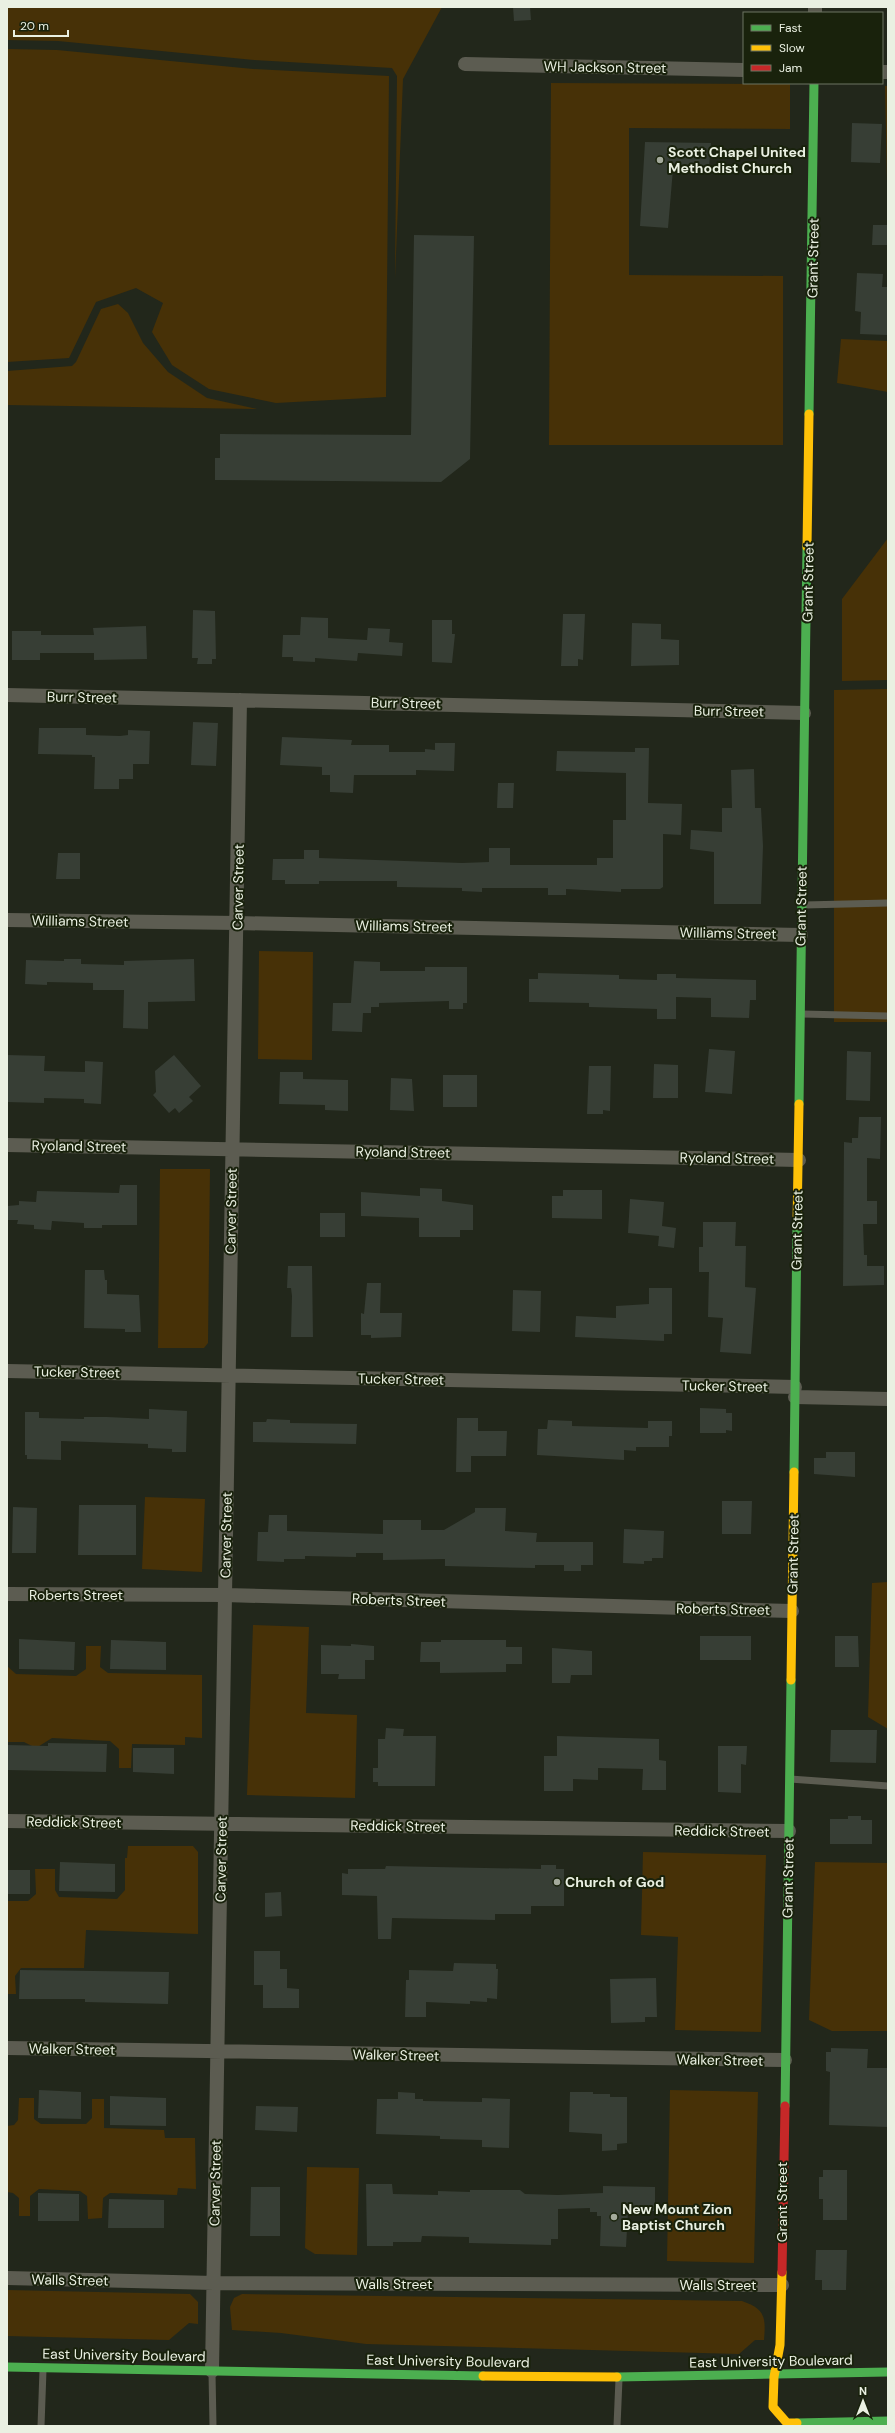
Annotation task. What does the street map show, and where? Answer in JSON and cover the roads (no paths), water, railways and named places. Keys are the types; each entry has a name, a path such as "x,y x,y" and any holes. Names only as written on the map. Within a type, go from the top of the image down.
{"street":[{"name":"WH Jackson Street","path":"465,64 743,70"},
{"name":"Grant Street","path":"814,84 814,238 804,713 799,1160 782,2285 780,2345 774,2376 773,2407 787,2423 888,2421"},
{"name":"Burr Street","path":"7,695 804,713"},
{"name":"Carver Street","path":"212,2370 232,1149 238,923 240,700"},
{"name":"Williams Street","path":"7,920 238,923 801,935"},
{"name":"Ryoland Street","path":"7,1145 799,1160"},
{"name":"Tucker Street","path":"7,1371 795,1392 888,1399"},
{"name":"Roberts Street","path":"7,1594 225,1595 792,1610"},
{"name":"Reddick Street","path":"7,1821 789,1831"},
{"name":"Walker Street","path":"7,2048 785,2060"},
{"name":"Walls Street","path":"7,2278 214,2283 782,2285"},
{"name":"East University Boulevard","path":"7,2367 468,2376 774,2376 888,2372"}],"lane":[{"path":"801,905 888,903"},
{"path":"800,1014 888,1016"},
{"path":"790,1779 888,1786"},
{"path":"41,2426 43,2368"},
{"path":"212,2370 213,2426"},
{"path":"617,2426 619,2376"}],"place":[{"name":"Scott Chapel United Methodist Church","path":"660,160"},
{"name":"Church of God","path":"557,1882"},
{"name":"New Mount Zion Baptist Church","path":"614,2217"}]}
